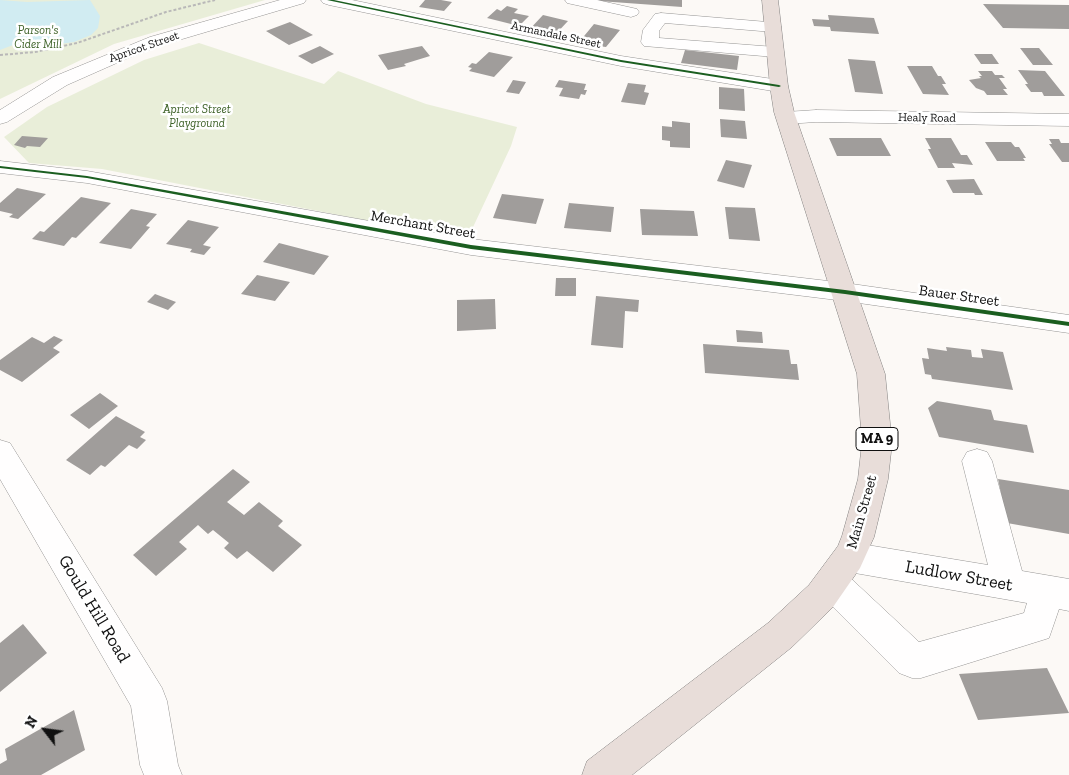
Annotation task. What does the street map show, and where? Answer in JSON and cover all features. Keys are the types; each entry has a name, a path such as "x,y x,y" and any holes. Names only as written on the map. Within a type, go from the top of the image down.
{"highway":[{"name":"Main Street","path":"601,775 780,635 821,596 840,570 858,537 873,478 877,442 871,374 786,118 769,19"}],"street":[{"name":"Apricot Street","path":"0,118 60,82 122,54 156,41 298,0"},
{"name":"Armandale Street","path":"329,0 621,61 779,86"},
{"path":"573,0 631,12"},
{"path":"661,18 769,19 650,42 651,30 661,18"},
{"name":"Healy Road","path":"786,118 816,116 1069,120"},
{"name":"Merchant Street","path":"0,167 87,177 471,247 845,292"},
{"name":"Bauer Street","path":"845,292 1069,324"},
{"name":"Gould Hill Road","path":"0,452 149,701 159,765 163,775"},
{"path":"977,461 1009,584"},
{"path":"840,570 912,660 921,660 1036,626 1058,593"},
{"name":"Ludlow Street","path":"840,570 1009,584 1058,593"}],"path":[{"path":"0,55 35,52 77,43 166,12 215,0"}],"green space":[{"name":"Parson's Cider Mill","path":"0,0 265,0 114,44 0,99"},
{"name":"Apricot Street Playground","path":"199,43 324,84 338,71 426,104 517,127 511,146 467,240 102,169 29,163 4,137 47,107 144,60"}],"water":[{"path":"0,0 27,2 90,0 100,16 98,28 91,35 74,42 44,46 26,40 0,50"}],"building":[{"path":"425,0 452,2 444,11 419,7"},
{"path":"682,0 682,7 599,1"},
{"path":"983,4 1069,5 1069,29 1003,28"},
{"path":"507,6 518,9 514,13 529,16 519,26 487,18 497,9 501,11"},
{"path":"543,15 568,21 553,37 528,31"},
{"path":"828,15 874,18 879,34 831,31 830,27 814,26 812,19 829,20"},
{"path":"290,22 313,35 289,45 266,31"},
{"path":"594,24 620,30 606,47 589,45 580,41"},
{"path":"320,46 334,54 312,64 298,56"},
{"path":"422,46 430,56 404,64 406,66 388,70 378,55"},
{"path":"1020,48 1039,48 1053,65 1033,65"},
{"path":"685,50 739,56 737,70 681,63"},
{"path":"489,52 513,57 494,77 469,71 472,68 468,67 472,63 476,64"},
{"path":"974,54 992,54 999,64 981,64"},
{"path":"848,59 875,61 883,94 855,92"},
{"path":"907,66 932,66 946,84 942,84 949,95 923,94"},
{"path":"1018,70 1045,71 1065,96 1044,96 1042,92 1031,92"},
{"path":"978,71 992,71 995,75 1002,75 1005,78 999,78 1007,89 1003,89 1008,95 987,95 984,91 976,88 969,80 981,78 979,76 982,76"},
{"path":"513,80 526,82 519,94 506,92"},
{"path":"559,80 586,84 584,90 587,90 585,95 581,94 579,99 559,96 563,88 555,87"},
{"path":"628,83 646,85 644,92 649,93 645,105 621,102"},
{"path":"719,87 744,89 745,111 719,109"},
{"path":"720,119 745,121 747,139 721,137"},
{"path":"672,121 690,123 690,148 670,147 670,141 662,140 662,126 672,127"},
{"path":"22,136 48,138 40,147 27,146 25,148 14,145"},
{"path":"829,138 881,138 891,156 837,156"},
{"path":"925,138 951,138 961,155 967,155 973,165 952,163 955,168 938,168 928,149 931,149"},
{"path":"1049,139 1059,139 1061,143 1069,143 1069,162 1062,162 1049,144 1052,144"},
{"path":"985,142 1011,142 1015,147 1019,147 1026,158 1023,158 1025,161 997,161"},
{"path":"726,160 752,165 744,188 717,181"},
{"path":"974,179 983,195 953,193 946,180"},
{"path":"17,188 46,194 18,219 9,217 13,214 0,211 0,203"},
{"path":"502,194 544,199 536,224 493,218"},
{"path":"81,197 111,203 76,238 72,237 64,246 32,239 40,231 44,232"},
{"path":"569,203 614,207 611,232 564,228"},
{"path":"725,207 755,208 760,241 729,239"},
{"path":"131,209 157,214 146,226 150,227 131,249 99,243"},
{"path":"640,209 694,211 698,236 642,235"},
{"path":"188,220 219,227 203,245 211,247 204,255 190,252 192,249 166,244"},
{"path":"279,243 329,256 314,275 263,262"},
{"path":"257,275 290,282 275,301 241,294"},
{"path":"556,278 576,278 576,296 555,296"},
{"path":"155,294 176,302 168,310 147,302"},
{"path":"596,296 639,300 638,312 625,311 623,348 591,345"},
{"path":"495,299 496,329 457,331 457,300"},
{"path":"736,330 762,332 763,343 737,342"},
{"path":"54,336 63,340 53,348 60,352 22,382 0,370 0,360 32,337 44,343"},
{"path":"703,344 789,350 791,364 797,364 799,380 705,373"},
{"path":"946,347 971,350 972,357 983,358 981,349 1003,352 1013,390 932,379 931,375 925,374 922,358 929,359 927,348 947,351"},
{"path":"100,393 118,406 89,429 70,415"},
{"path":"937,401 991,410 994,420 1027,425 1034,453 939,437 928,408"},
{"path":"116,416 145,432 140,437 146,440 137,449 129,445 105,467 101,465 90,475 66,460"},
{"path":"233,469 250,482 227,502 244,515 259,502 283,521 278,526 302,545 273,572 247,551 237,559 224,548 229,543 213,530 208,534 198,525 179,542 187,549 156,576 133,555"},
{"path":"998,479 1069,490 1069,534 1007,523"},
{"path":"23,624 47,653 0,692 0,643"},
{"path":"1047,668 1069,713 978,720 959,674"},
{"path":"74,710 85,750 41,775 0,775 0,764 7,760 5,749"}],"cycle path":[{"path":"329,0 621,61 779,86"},
{"path":"0,167 87,177 471,247 845,292 1069,324"}]}
